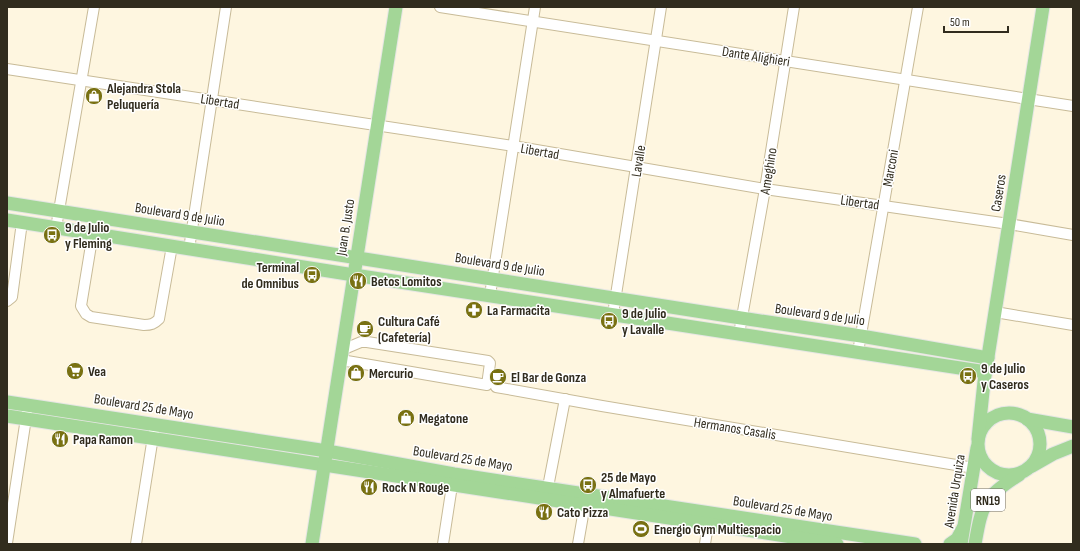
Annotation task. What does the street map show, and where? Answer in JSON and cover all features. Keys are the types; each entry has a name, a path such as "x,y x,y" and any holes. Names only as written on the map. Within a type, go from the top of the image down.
{"main road":[{"name":"Juan B. Justo","path":"312,544 396,7"},
{"name":"Caseros","path":"978,442 985,378 1043,7"},
{"name":"Boulevard 9 de Julio","path":"7,203 861,336 988,358"},
{"path":"7,220 858,352 985,378"},
{"name":"Caseros","path":"985,378 988,400 991,406 1004,414"},
{"name":"Boulevard 25 de Mayo","path":"7,402 327,451 453,479 841,541 915,544"},
{"path":"1004,414 1018,415 1027,419 1073,427"},
{"name":"RN19","path":"1004,414 987,422 982,430 978,442 981,459 987,467 996,472 1010,475 1027,470 1053,454 1073,446"},
{"name":"Boulevard 25 de Mayo","path":"7,416 324,465 453,479 548,487 585,500"},
{"name":"RN19","path":"1027,419 1036,429 1040,443 1037,457 1027,470"},
{"name":"Avenida Urquiza","path":"961,544 978,442"},
{"name":"Avenida Urquiza","path":"975,544 980,518 992,494 1027,470"},
{"path":"970,544 973,532 980,518"},
{"path":"950,544 957,539 965,523"}],"street":[{"path":"56,228 94,7"},
{"path":"189,249 226,7"},
{"name":"Dante Alighieri","path":"440,7 1073,106"},
{"path":"490,295 535,7"},
{"name":"Lavalle","path":"613,314 661,7"},
{"name":"Ameghino","path":"739,334 765,189 794,7"},
{"name":"Marconi","path":"858,352 918,7"},
{"name":"Libertad","path":"7,69 513,146 765,189 1009,224 1073,235"},
{"path":"9,299 22,222"},
{"path":"93,233 81,306 86,314 91,317 144,325 152,325 159,319 172,246"},
{"path":"995,312 1073,325"},
{"path":"341,355 361,342 367,342 488,361 490,363 492,386"},
{"name":"Hermanos Casalis","path":"341,355 492,386 974,468"},
{"path":"548,487 565,399"},
{"path":"7,543 28,405"},
{"path":"136,544 154,438 155,424"},
{"path":"240,452 243,438"},
{"path":"443,544 453,479"},
{"path":"578,544 585,500"},
{"path":"705,544 709,519"}],"place":[{"name":"Alejandra Stola Peluquería","path":"94,96"},
{"name":"9 de Julio y Fleming","path":"52,235"},
{"name":"Terminal de Omnibus","path":"312,275"},
{"name":"Betos Lomitos","path":"358,281"},
{"name":"La Farmacita","path":"474,310"},
{"name":"9 de Julio y Lavalle","path":"609,321"},
{"name":"Cultura Café (Cafetería)","path":"365,329"},
{"name":"Vea","path":"75,371"},
{"name":"Mercurio","path":"356,373"},
{"name":"9 de Julio y Caseros","path":"968,376"},
{"name":"El Bar de Gonza","path":"498,377"},
{"name":"Megatone","path":"406,418"},
{"name":"Papa Ramon","path":"60,439"},
{"name":"25 de Mayo y Almafuerte","path":"588,485"},
{"name":"Rock N Rouge","path":"369,487"},
{"name":"Cato Pizza","path":"544,512"},
{"name":"Energio Gym Multiespacio","path":"641,529"}]}
